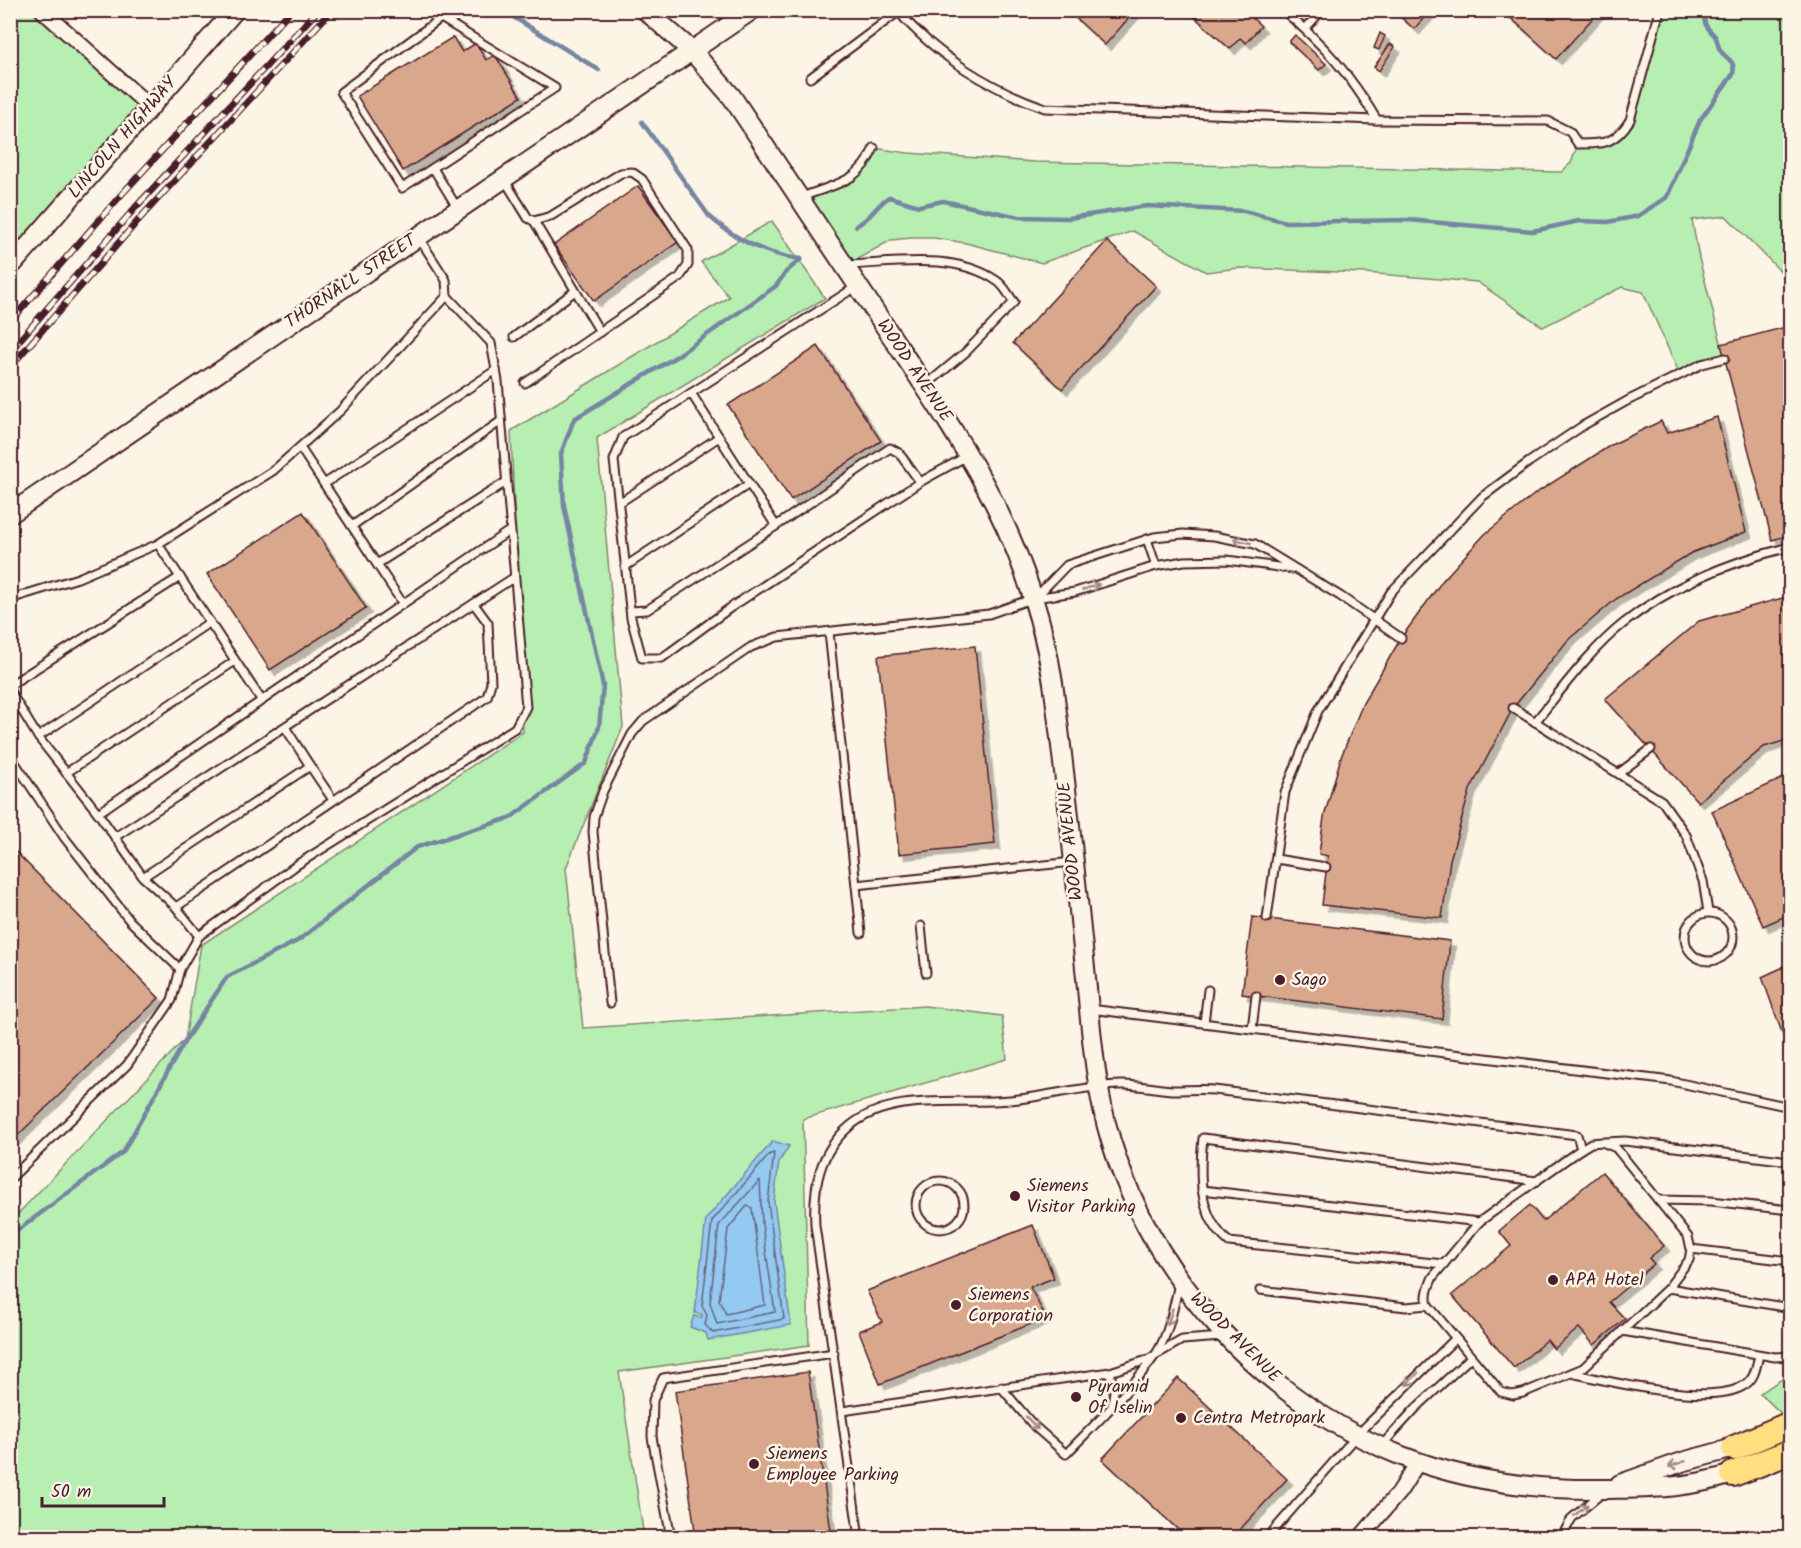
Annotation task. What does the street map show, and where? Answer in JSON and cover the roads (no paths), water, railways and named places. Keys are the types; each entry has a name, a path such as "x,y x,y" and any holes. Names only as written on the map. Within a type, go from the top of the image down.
{"highway":[{"path":"1734,1448 1791,1424"},
{"path":"1734,1448 1791,1435"},
{"path":"1733,1474 1791,1452"},
{"path":"1733,1474 1791,1461"}],"street":[{"path":"42,10 150,107"},
{"name":"LINCOLN HIGHWAY","path":"10,267 235,10"},
{"name":"WOOD AVENUE","path":"645,10 692,51 732,97 969,455 1014,541 1034,598 1046,643 1053,683 1099,1087 1107,1128 1130,1195 1157,1247 1179,1281 1228,1337 1293,1395 1329,1420 1381,1447 1418,1462 1513,1485 1607,1489 1680,1488 1733,1474"},
{"name":"THORNALL STREET","path":"10,514 752,10"},
{"name":"WOOD AVENUE","path":"1607,1489 1682,1462 1734,1448"},
{"path":"1360,1538 1400,1491 1418,1462"}],"lane":[{"path":"905,20 914,10"},
{"path":"1283,10 1323,45 1354,82 1377,120"},
{"path":"1305,29 1322,10"},
{"path":"810,78 898,11 905,20 953,60 1008,95 1045,108 1377,120 1548,121 1570,132 1578,144 1604,144 1621,134 1630,120 1660,10"},
{"path":"441,18 555,88 433,168 402,188 341,92 441,18"},
{"path":"799,198 856,176 866,166 874,148"},
{"path":"433,168 458,209"},
{"path":"525,383 680,277 688,265 688,250 642,179 632,172 621,173 551,216 534,221"},
{"path":"504,179 528,218 534,221 600,332"},
{"path":"10,1179 127,1065 171,1000 180,969 199,936 298,864 515,728 526,707 501,421 491,343 447,296 446,280 418,236"},
{"path":"845,266 907,262 963,264 998,281 1014,302 966,352 925,386"},
{"path":"858,286 623,437 614,460 631,611 642,658 662,658 730,608 920,482 969,455"},
{"path":"514,338 575,291"},
{"path":"10,599 78,578 158,544 274,470 301,449 340,411 447,296"},
{"path":"1267,918 1285,792 1317,711 1391,592 1443,541 1482,497 1529,462 1584,425 1627,401 1702,364 1725,358"},
{"path":"324,484 496,370"},
{"path":"691,393 776,526"},
{"path":"352,526 501,421"},
{"path":"619,503 719,437"},
{"path":"631,611 647,610 890,448 899,453 920,482"},
{"path":"301,449 403,604"},
{"path":"377,564 506,482"},
{"path":"626,566 748,483"},
{"path":"98,813 509,531"},
{"path":"1034,598 1067,564 1147,539 1183,534 1235,538 1255,544 1293,569 1317,581 1401,638"},
{"path":"1147,539 1156,566"},
{"path":"158,544 262,701"},
{"path":"1535,722 1580,667 1624,623 1692,580 1757,555 1791,547"},
{"path":"610,1003 593,824 599,801 632,734 643,721 760,642 777,637 989,614 1034,598 1075,592 1156,566 1213,560 1293,569"},
{"path":"10,685 180,577"},
{"path":"115,837 513,578"},
{"path":"176,907 487,697 491,683 488,623 474,604"},
{"path":"38,737 210,622"},
{"path":"829,632 861,933"},
{"path":"66,773 235,661"},
{"path":"10,691 38,737 98,813 143,877 176,907 199,936"},
{"path":"1513,708 1662,801 1679,823 1700,872 1708,912"},
{"path":"285,727 333,800"},
{"path":"1619,773 1651,749"},
{"path":"10,754 64,837 130,921 180,969"},
{"path":"143,877 310,766"},
{"path":"1276,859 1326,867"},
{"path":"856,885 1073,862"},
{"path":"1708,912 1723,916 1734,936 1729,951 1717,960 1709,962 1695,957 1686,946 1684,938 1685,930 1694,918 1708,912"},
{"path":"921,926 926,973"},
{"path":"1204,1023 1208,990"},
{"path":"1252,1029 1256,996"},
{"path":"1090,1009 1671,1081 1791,1107"},
{"path":"860,1538 814,1200 819,1170 830,1146 851,1124 879,1110 909,1104 1012,1100 1128,1084 1173,1090 1214,1090 1577,1135 1581,1149"},
{"path":"1444,1264 1229,1242 1217,1231 1205,1205 1199,1175 1203,1138 1537,1181"},
{"path":"1602,1142 1616,1148 1688,1237 1691,1249 1689,1260 1668,1288 1583,1368 1513,1395 1501,1392 1455,1339 1428,1305 1426,1299 1430,1285 1444,1264 1479,1222 1591,1143 1602,1142 1624,1141 1791,1161"},
{"path":"936,1181 953,1184 964,1201 959,1220 942,1229 924,1223 916,1210 916,1198 921,1190 936,1181"},
{"path":"1202,1190 1479,1222"},
{"path":"1658,1200 1711,1201 1791,1210"},
{"path":"1691,1249 1791,1261"},
{"path":"1001,1388 1034,1426 1066,1454 1112,1407 1157,1352 1171,1316 1179,1281"},
{"path":"1668,1288 1791,1308"},
{"path":"1260,1290 1406,1307 1428,1305"},
{"path":"1622,1331 1759,1355 1781,1358 1791,1356"},
{"path":"842,1411 1110,1372 1147,1360 1157,1352 1182,1340 1228,1337"},
{"path":"1267,1538 1358,1435 1455,1339"},
{"path":"671,1538 652,1437 653,1400 663,1378 834,1353"},
{"path":"1572,1373 1627,1385 1716,1395 1744,1386 1755,1373 1759,1355"},
{"path":"1381,1447 1416,1408 1471,1357"},
{"path":"1110,1372 1114,1391 1112,1407"},
{"path":"1561,1538 1572,1518 1607,1489"}],"water":[{"path":"773,1141 789,1146 779,1162 774,1202 791,1325 708,1340 706,1333 690,1327 694,1316 701,1318 702,1315 695,1313 706,1219"}],"waterway":[{"path":"502,10 599,70"},
{"path":"856,226 889,197 919,206 943,201 1019,217 1069,218 1147,206 1244,211 1286,222 1408,220 1533,231 1579,221 1608,222 1638,216 1667,197 1700,120 1733,74 1732,62 1722,53 1716,38 1706,25 1705,10"},
{"path":"642,122 709,216 752,245 775,254 801,259"},
{"path":"10,1236 123,1152 186,1039 227,977 299,940 417,847 510,818 586,763 599,727 603,686 564,506 561,454 574,419 677,356 776,286 786,272 801,259"}],"railway":[{"path":"10,322 121,195 291,10"},
{"path":"10,351 135,208 318,10"},
{"path":"10,367 143,215 332,10"}],"place":[{"name":"Sago","path":"1280,980"},
{"name":"Siemens Visitor Parking","path":"1015,1196"},
{"name":"APA Hotel","path":"1553,1280"},
{"name":"Siemens Corporation","path":"956,1305"},
{"name":"Pyramid Of Iselin","path":"1076,1397"},
{"name":"Centra Metropark","path":"1181,1418"},
{"name":"Siemens Employee Parking","path":"754,1464"}]}
